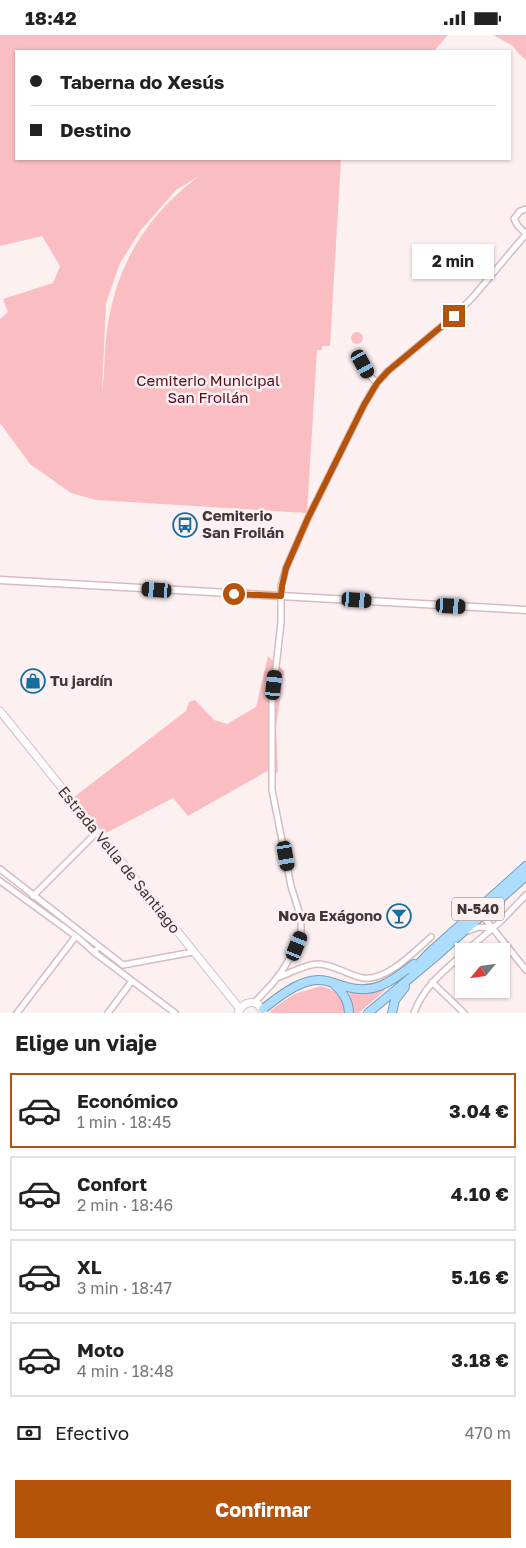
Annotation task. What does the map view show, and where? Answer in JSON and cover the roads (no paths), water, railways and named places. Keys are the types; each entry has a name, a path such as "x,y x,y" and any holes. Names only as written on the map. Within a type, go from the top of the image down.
{"highway":[{"name":"N-540","path":"368,1013 526,866"},
{"name":"N-540","path":"432,955 463,933 526,876"},
{"path":"264,1011 291,989 316,980 331,981 360,990 390,983 432,955"},
{"path":"392,1013 395,999 432,955"},
{"path":"331,981 342,991 347,1000 349,1013"}],"main road":[{"name":"Estrada Vella de Santiago","path":"0,711 239,1011 246,1003 255,1003"},
{"path":"255,1003 264,1011"}],"street":[{"path":"255,1003 276,978 301,936 301,917 291,886 272,789 272,703 281,622 282,586 286,568 308,518 364,405 377,383 388,371 448,321 473,297 526,234 514,219 520,211 526,209"},
{"path":"363,364 368,374 377,383"},
{"path":"0,580 200,593 526,610"},
{"path":"33,896 97,832"},
{"path":"0,869 123,965 193,952"},
{"path":"1,882 4,874 8,876"},
{"path":"1,882 8,883 8,876"},
{"path":"1,882 90,946 97,945"},
{"path":"505,895 486,920 526,970"},
{"path":"475,943 526,895"},
{"path":"463,933 479,927 492,928"},
{"path":"76,936 95,953 175,1013"},
{"path":"18,1013 76,936"},
{"path":"276,978 317,964 333,967 364,978 386,973 406,960 431,937"},
{"path":"95,953 97,945"},
{"path":"414,1013 418,1001 432,982 455,961"},
{"path":"108,1013 132,981"},
{"path":"432,982 464,1013"}],"place":[{"name":"Cemiterio San Froilán","path":"185,525"},
{"name":"Tu jardín","path":"33,681"},
{"name":"Nova Exágono","path":"399,916"}],"park label":[{"name":"Cemiterio Municipal San Froilán","path":"208,390"}]}
